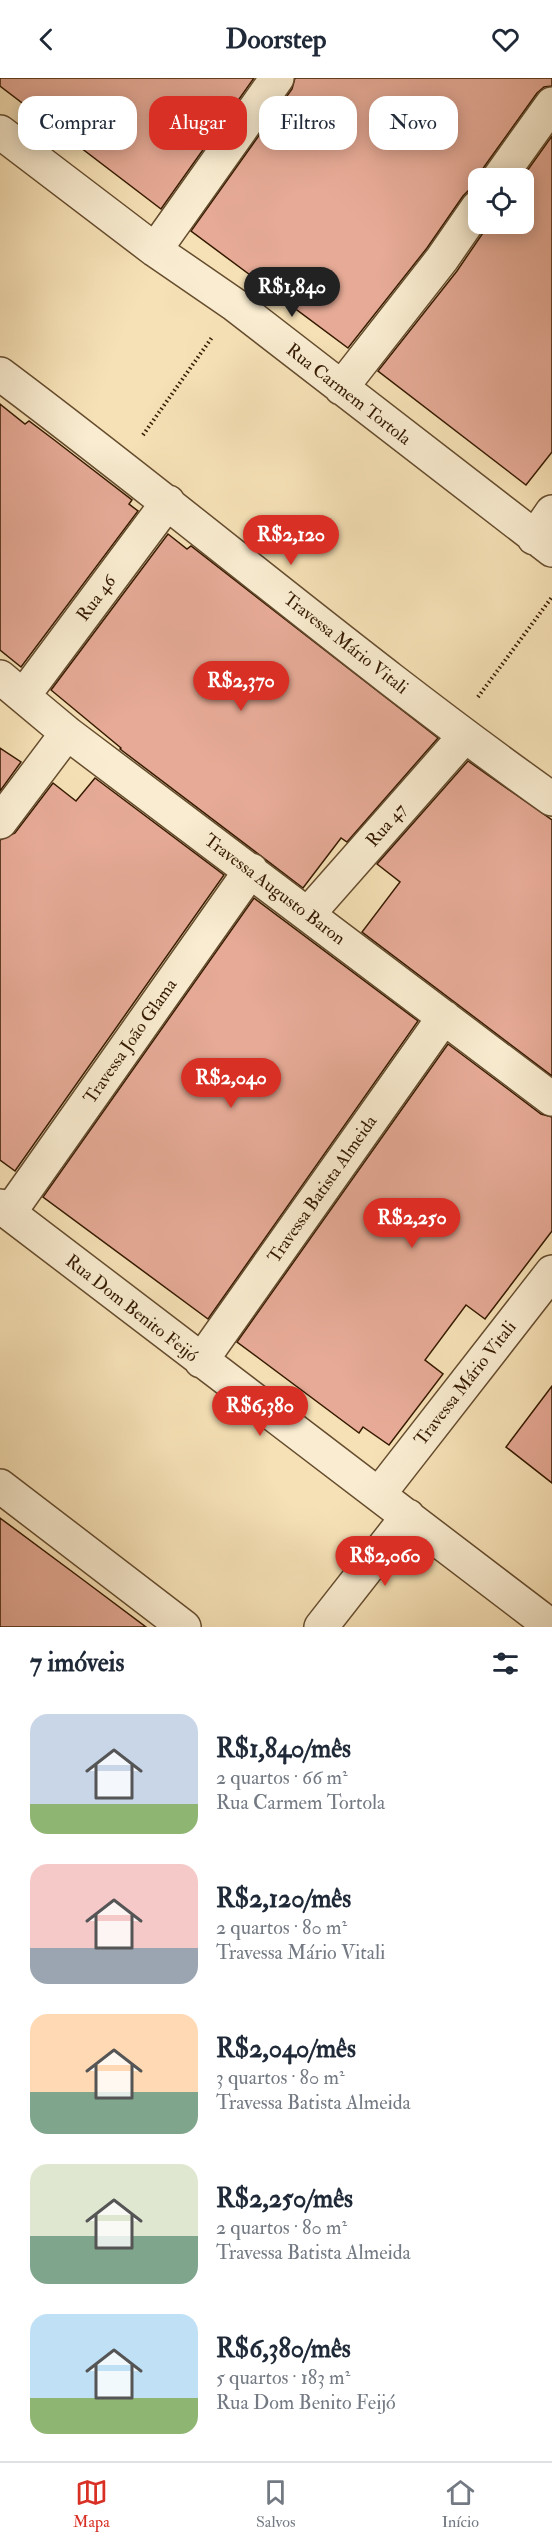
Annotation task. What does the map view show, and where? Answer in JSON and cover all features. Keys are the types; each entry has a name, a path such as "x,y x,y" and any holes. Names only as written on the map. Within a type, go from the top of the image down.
{"street":[{"path":"155,250 277,78"},
{"path":"506,168 552,104"},
{"name":"Rua Carmem Tortola","path":"0,132 155,250 235,305 341,388 546,533"},
{"path":"341,388 442,259 468,221"},
{"name":"Travessa Mário Vitali","path":"0,374 122,466 464,737 552,799"},
{"name":"Rua 46","path":"12,686 168,502"},
{"name":"Travessa Augusto Baron","path":"12,686 68,733 552,1099"},
{"path":"0,822 68,733"},
{"name":"Rua 47","path":"308,914 464,737"},
{"name":"Travessa João Glama","path":"4,1210 251,870"},
{"name":"Travessa Batista Almeida","path":"201,1361 444,1017"},
{"name":"Rua Dom Benito Feijó","path":"4,1210 552,1627"},
{"name":"Travessa Mário Vitali","path":"379,1494 552,1272"},
{"path":"0,1486 184,1627"},
{"path":"321,1627 408,1516"}],"path":[{"path":"122,466 235,305"},
{"path":"464,737 468,712 552,597"}],"building":[{"path":"0,78 254,78 241,96 149,96 149,150 203,150 161,209 84,150 137,150 137,96 18,96 18,100 0,86"},
{"path":"295,78 552,78 552,86 544,87 537,93 483,168 468,168 468,191 427,248 348,348 191,231 259,135 259,150 357,150 357,96 287,96"},
{"path":"552,136 552,452 526,485 378,371 457,271 482,234 534,234 534,168 529,168"},
{"path":"0,404 25,424 29,421 132,500 129,504 138,511 21,667 0,650"},
{"path":"168,534 187,549 191,546 438,738 347,842 341,838 303,888 120,749 51,690"},
{"path":"0,748 21,762 0,791"},
{"path":"468,761 552,820 552,1076 362,932 400,882 377,864"},
{"path":"95,778 224,875 15,1171 0,1160 0,840 15,833 53,783 76,801"},
{"path":"254,898 418,1021 208,1319 43,1197"},
{"path":"448,1044 541,1114 552,1117 552,1231 485,1319 466,1305 425,1360 443,1374 389,1445 363,1427 359,1433 237,1342"},
{"path":"552,1386 552,1483 506,1447"},
{"path":"0,1518 82,1579 146,1627 0,1627"}]}
